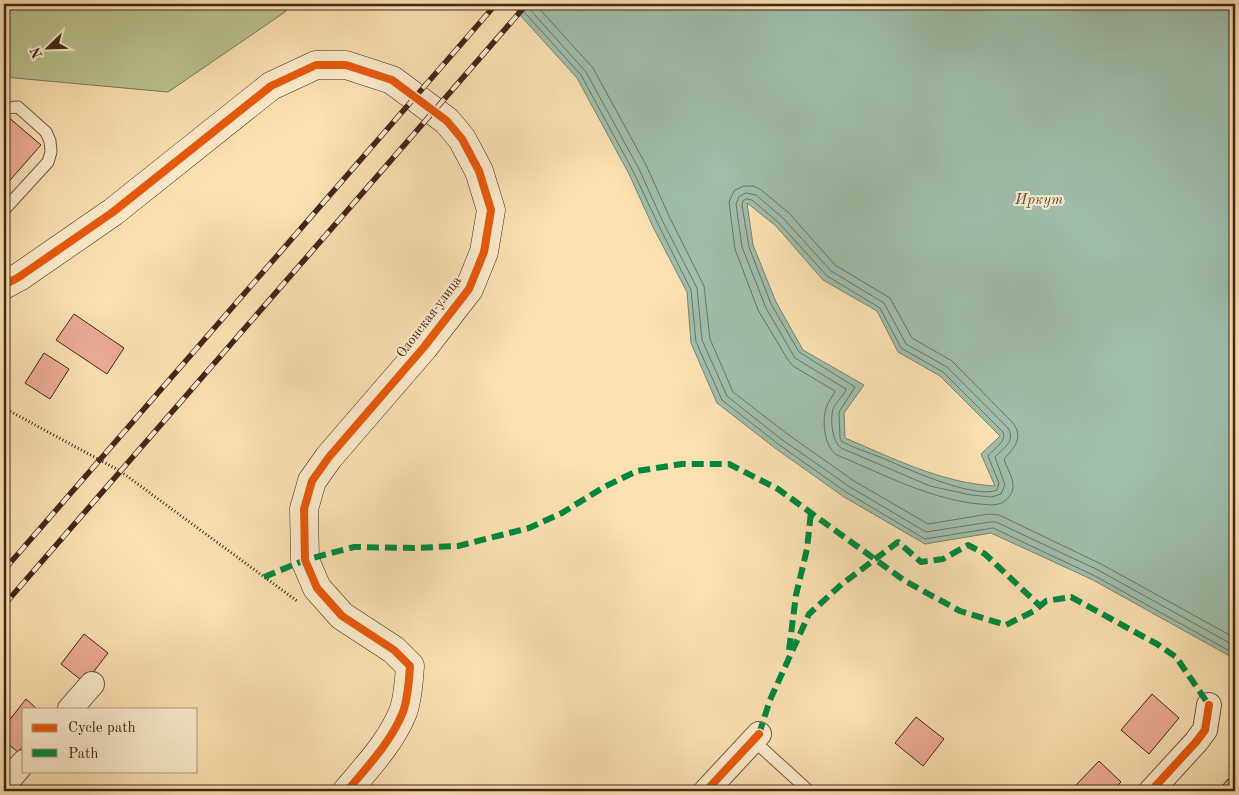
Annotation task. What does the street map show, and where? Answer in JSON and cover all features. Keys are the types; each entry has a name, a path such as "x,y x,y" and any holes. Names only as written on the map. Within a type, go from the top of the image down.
{"street":[{"name":"Олонская улица","path":"4,285 19,277 113,212 271,86 316,65 346,65 392,80 447,121 462,139 480,171 491,210 484,252 469,289 424,347 329,458 312,481 304,509 305,560 317,588 342,616 394,650 410,666 409,684 403,711 392,733 347,791"},
{"path":"71,708 92,684"},
{"path":"1151,791 1205,730 1209,705"},
{"path":"706,791 756,737"},
{"path":"4,785 22,764"}],"lane":[{"path":"4,108 18,107 46,132 50,141 51,152 48,162 4,210"},
{"path":"756,737 809,791"}],"path":[{"path":"4,408 120,471 302,605"}],"green space":[{"path":"4,4 289,4 285,12 168,92 4,77"}],"water":[{"name":"Иркут","path":"510,4 1235,4 1235,659 1093,580 991,533 925,544 844,497 775,448 717,403 691,343 687,292 653,227 629,174 577,78","holes":["747,203 776,226 823,280 877,311 898,352 940,376 1000,436 981,454 995,486 975,484 936,475 845,438 844,413 864,385 803,350 776,302 753,245"]}],"building":[{"path":"7,116 41,145 4,187 4,120"},
{"path":"74,314 124,348 107,374 56,340"},
{"path":"44,353 69,369 50,399 25,383"},
{"path":"84,634 108,653 85,683 61,664"},
{"path":"1152,694 1179,718 1149,754 1121,730"},
{"path":"26,699 36,708 22,708 22,747 18,752 4,741 4,727"},
{"path":"916,717 944,739 923,766 895,743"},
{"path":"1099,761 1121,782 1112,791 1080,791 1075,786"},
{"path":"1228,779 1235,786 1235,791 1218,791"}],"railway":[{"path":"4,570 496,4"},
{"path":"4,605 527,4"}],"marked path":[{"path":"264,577 305,560 354,547 414,548 458,546 529,528 562,513 604,487 637,471 682,464 729,464 778,489 905,581 960,611 1006,625 1034,611 1046,601 1071,597 1157,644 1176,657 1209,705"},
{"path":"789,650 796,595 807,549 811,512"},
{"path":"759,734 770,700 809,614 842,584 898,542 921,562 943,559 968,545 985,554 1040,606"}],"cycle path":[{"path":"4,285 19,277 113,212 271,86 316,65 346,65 392,80 447,121 462,139 479,171 491,210 484,252 469,289 424,347 329,457 312,481 304,509 305,560 317,588 342,616 394,650 410,666 406,701 398,723 378,754 347,791"},
{"path":"1151,791 1205,730 1209,705"},
{"path":"706,791 759,734"}]}
